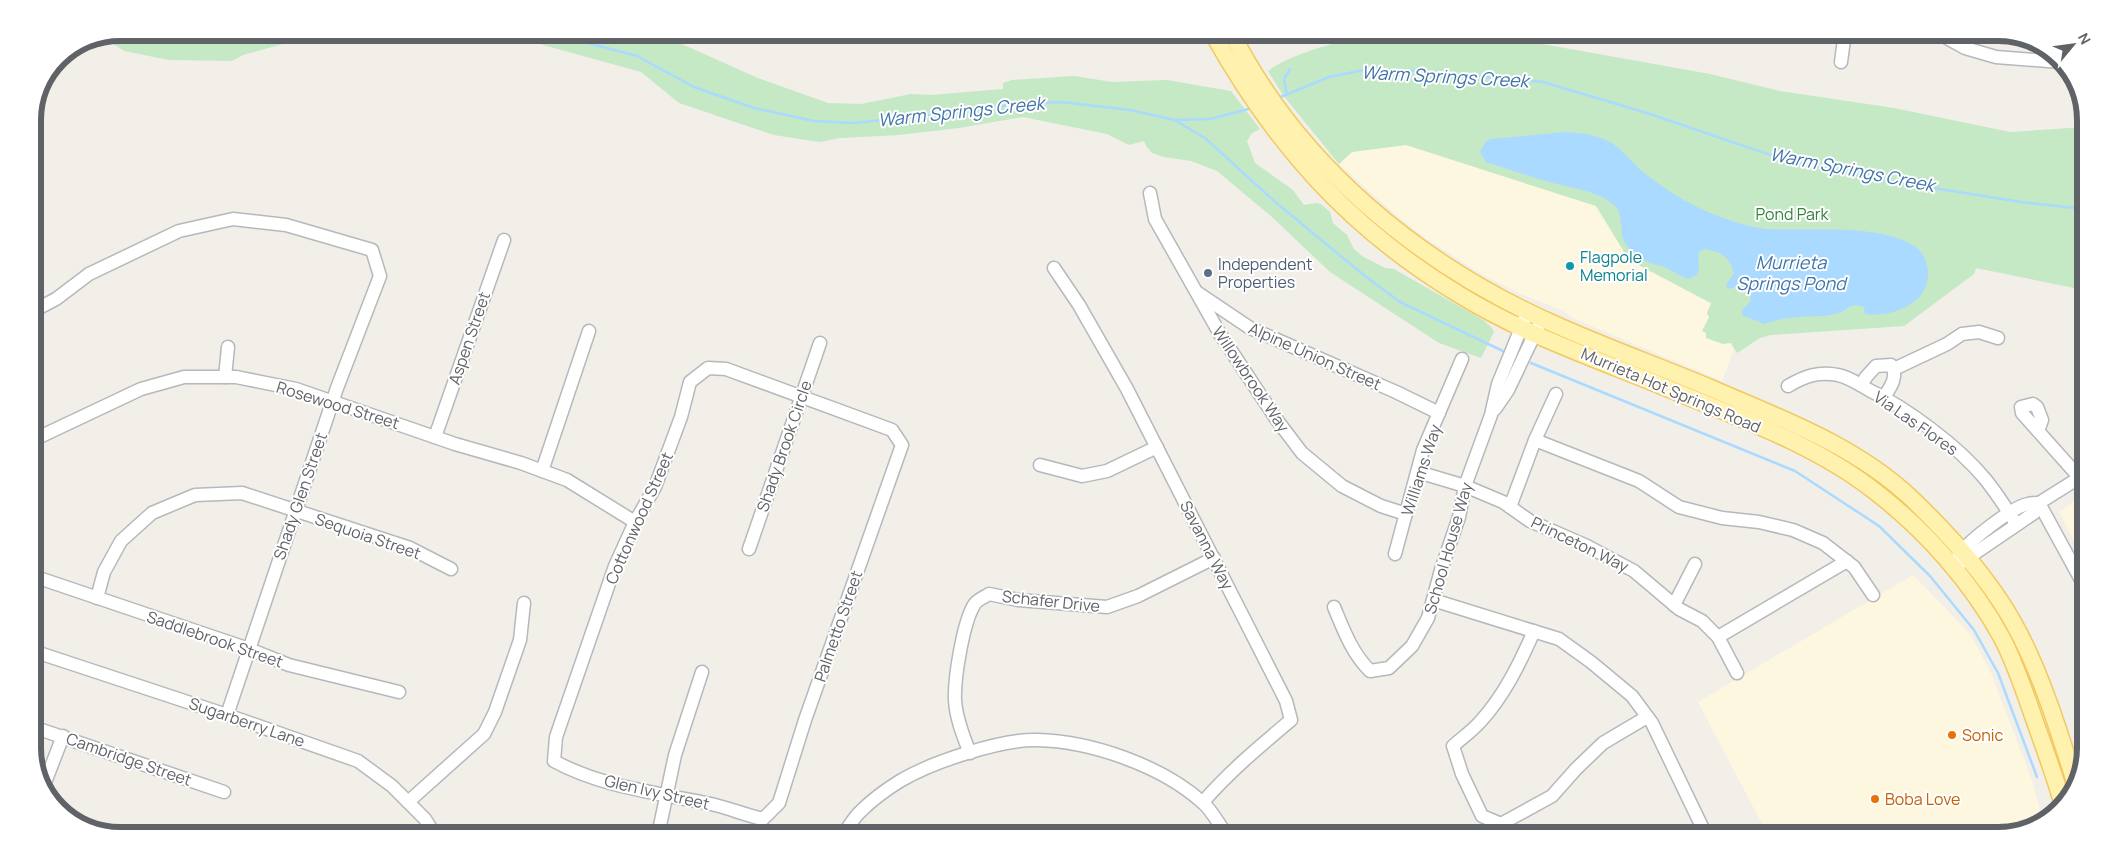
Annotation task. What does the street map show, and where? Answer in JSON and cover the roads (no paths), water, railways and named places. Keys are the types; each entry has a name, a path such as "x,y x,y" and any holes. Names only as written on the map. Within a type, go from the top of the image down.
{"main road":[{"name":"Murrieta Hot Springs Road","path":"1219,41 1276,118 1315,179 1376,237 1418,268 1462,297 1528,330 1734,416 1822,457 1878,494 1915,527 1953,567 1977,598 2002,639 2019,676 2060,797"},
{"name":"Murrieta Hot Springs Road","path":"1234,41 1253,85"},
{"name":"Murrieta Hot Springs Road","path":"1276,118 1340,181 1397,231 1485,288 1535,315 1831,441 1879,472 1909,496 1965,554 2003,604 2023,641 2040,680 2072,774"}],"street":[{"path":"1841,62 1844,41"},
{"path":"1952,41 1965,48 1996,57 2048,61"},
{"name":"Willowbrook Way","path":"1150,193 1156,219 1220,334 1302,453 1342,486 1381,506 1406,514"},
{"name":"Shady Glen Street","path":"41,307 56,299 89,274 179,231 233,219 286,224 372,250 380,276 332,401 227,715"},
{"name":"Aspen Street","path":"435,437 504,240"},
{"name":"Savanna Way","path":"1054,268 1084,313 1127,389 1286,701 1292,720 1250,754 1222,780 1203,802"},
{"name":"Alpine Union Street","path":"1196,291 1250,328 1396,392 1439,413"},
{"name":"School House Way","path":"1334,607 1347,640 1358,660 1370,671 1389,668 1412,646 1428,618 1459,517 1465,486 1491,414 1508,390 1528,330 1535,315"},
{"path":"542,471 589,331"},
{"path":"1894,370 1947,344 1962,334 1979,332 1998,338"},
{"name":"Shady Brook Circle","path":"749,549 820,343"},
{"path":"225,377 228,347"},
{"name":"Williams Way","path":"1394,554 1423,450 1462,358"},
{"path":"1861,385 1876,366 1884,364 1891,366 1894,370 1894,378 1884,397"},
{"name":"Cottonwood Street","path":"554,760 556,737 615,566 635,522 655,487 681,417 690,382 708,368 726,369 801,398"},
{"name":"Via Las Flores","path":"1788,386 1802,377 1816,374 1841,375 1884,397 1965,458 1986,480 2016,524"},
{"name":"Rosewood Street","path":"41,436 141,389 184,377 236,377 296,389 567,480 635,522"},
{"path":"1510,507 1535,440 1556,394"},
{"name":"Palmetto Street","path":"763,819 779,804 805,720 902,445 892,430 801,398"},
{"path":"2038,431 2077,474"},
{"path":"1535,440 1639,481 1679,507 1722,518 1759,522 1793,530 1823,543 1854,567 1873,595"},
{"path":"1040,464 1082,476 1107,471 1157,446"},
{"name":"Princeton Way","path":"1418,472 1465,486 1510,507 1530,521 1588,546 1634,571 1674,605 1702,621 1718,637 1737,673"},
{"path":"1953,567 2009,513 2026,504 2039,503 2077,479"},
{"name":"Sequoia Street","path":"97,598 104,572 121,541 152,512 195,495 242,493 410,548 452,569"},
{"path":"1965,554 2034,513 2039,503"},
{"path":"2039,503 2077,573"},
{"name":"Schafer Drive","path":"970,752 962,734 955,701 957,665 965,630 974,604 989,594 1027,601 1107,607 1138,596 1214,558"},
{"path":"1718,637 1846,561"},
{"path":"1674,605 1695,564"},
{"name":"Saddlebrook Street","path":"41,579 249,649 289,665 399,692"},
{"path":"1433,600 1559,639 1591,662 1632,696 1647,717 1698,827"},
{"path":"408,802 484,734 495,712 520,640 524,603"},
{"path":"1534,631 1520,662 1497,701 1480,722 1453,746 1462,774 1482,816 1501,824 1552,796 1576,769 1604,743 1647,717"},
{"name":"Sugarberry Lane","path":"41,654 227,715 358,761 392,786 425,819 429,827"},
{"path":"660,827 675,756 702,672"},
{"name":"Cambridge Street","path":"41,729 224,792"},
{"path":"47,778 63,736"},
{"path":"849,827 859,812 900,781 949,759 970,752 992,746 1036,740 1080,744 1122,756 1170,779 1203,802 1221,827"},
{"name":"Glen Ivy Street","path":"554,760 570,770 666,796 715,805 763,819"}],"water":[{"name":"Murrieta Springs Pond","path":"1566,132 1581,133 1604,139 1623,152 1643,172 1677,196 1705,211 1735,222 1766,229 1861,231 1898,238 1913,245 1923,254 1928,268 1925,289 1910,305 1888,313 1865,314 1864,307 1856,305 1833,315 1795,317 1763,324 1744,316 1742,315 1742,310 1751,301 1749,291 1743,284 1728,289 1726,285 1734,273 1730,262 1723,255 1702,249 1698,254 1699,268 1697,275 1689,279 1683,277 1664,266 1655,265 1645,260 1631,250 1623,238 1619,212 1608,200 1593,193 1544,181 1486,162 1480,152 1486,141 1491,139"}],"waterway":[{"name":"Warm Springs Creek","path":"580,41 637,56 694,87 754,108 814,121 853,123 963,112 1015,104 1061,102 1130,110 1175,120 1210,119 1252,108"},
{"path":"1287,95 1284,79 1290,69"},
{"name":"Warm Springs Creek","path":"1278,98 1329,77 1364,70 1416,71 1543,82 1647,113 1785,160 1883,180 2021,202 2077,208"},
{"path":"1176,121 1205,138 1274,201 1365,276 1400,302 1505,352"},
{"path":"1531,363 1795,471 1879,526 1930,576 1974,630 1998,673 2037,777"}],"place":[{"name":"Flagpole Memorial","path":"1570,266"},
{"name":"Independent Properties","path":"1208,273"},
{"name":"Sonic","path":"1952,735"},
{"name":"Boba Love","path":"1875,799"}],"park label":[{"name":"Pond Park","path":"1792,214"}]}
